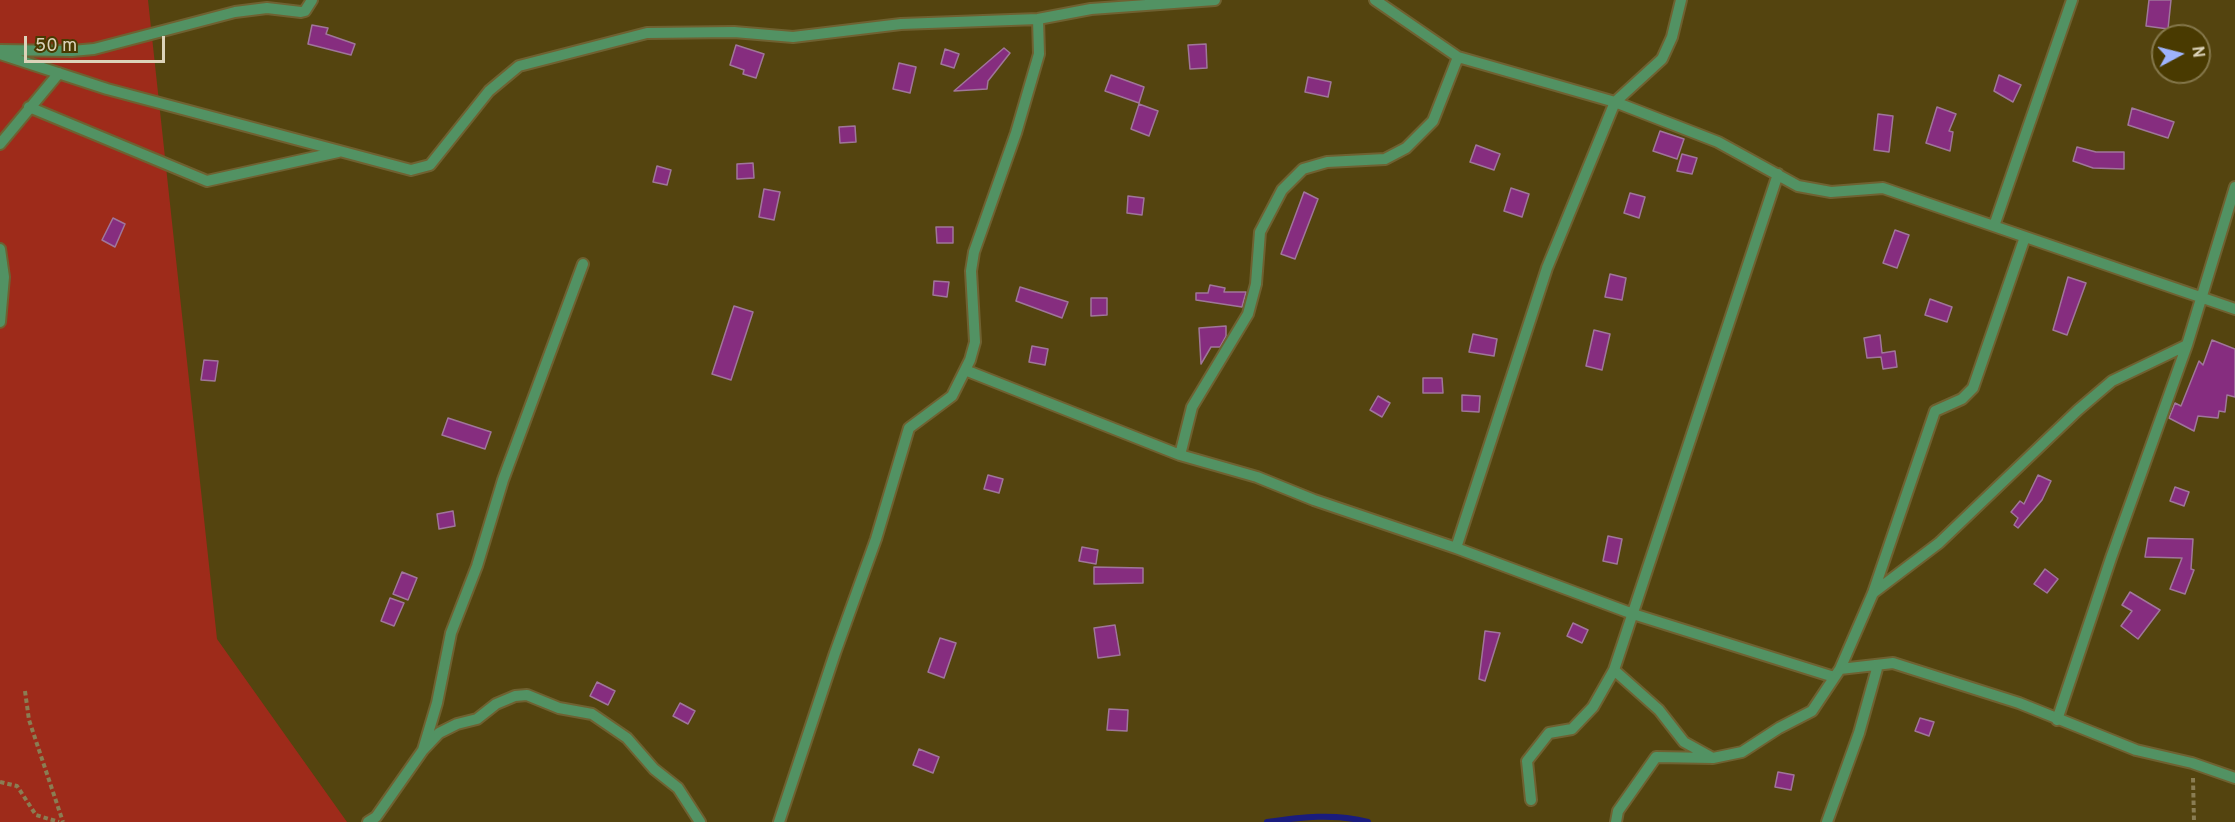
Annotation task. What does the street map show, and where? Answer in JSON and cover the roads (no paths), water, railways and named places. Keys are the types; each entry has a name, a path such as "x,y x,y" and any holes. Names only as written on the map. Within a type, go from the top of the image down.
{"street":[{"path":"0,52 94,49 235,12 267,8 301,12 305,11 312,0"},
{"path":"0,52 107,89 411,170 430,165 489,92 519,66 647,33 734,32 793,37 901,24 1038,19 1091,9 1215,0"},
{"path":"1375,0 1458,57 1615,102 1718,142 1798,186 1831,192 1883,188 2235,309"},
{"path":"1456,548 1546,268 1615,102 1662,60 1672,37 1681,0"},
{"path":"1994,226 2072,0"},
{"path":"779,822 876,538 909,428 952,396 975,342 971,271 974,252 1016,134 1039,54 1038,19"},
{"path":"1180,455 1192,407 1248,314 1256,284 1260,232 1282,190 1303,169 1326,162 1385,159 1406,148 1433,121 1458,57"},
{"path":"0,144 59,73"},
{"path":"29,107 207,181 341,152"},
{"path":"1531,800 1527,761 1549,733 1572,729 1593,707 1614,670 1707,382 1778,174"},
{"path":"2057,720 2110,558 2187,345 2235,187"},
{"path":"1616,822 1618,811 1656,758 1713,758 1742,752 1779,728 1812,711 1837,673 1873,593 1935,411 1962,399 1973,388 2025,237"},
{"path":"0,249 4,277 0,322"},
{"path":"423,750 437,703 451,633 477,566 503,480 583,264"},
{"path":"1873,593 1939,543 2078,410 2112,381 2187,345"},
{"path":"965,370 1180,455 1257,477 1314,500 1456,548 1633,614 1837,673 1893,663 2019,703 2136,750 2192,763 2235,778"},
{"path":"1827,822 1859,733 1878,664"},
{"path":"1614,670 1659,710 1684,742 1713,758"},
{"path":"368,822 376,817 423,750 439,733 457,724 477,719 496,704 515,696 540,698 559,708 592,714 627,738 654,769 678,788 700,822"}],"waterway":[{"path":"1267,822 1305,817 1343,818 1368,822"}]}
